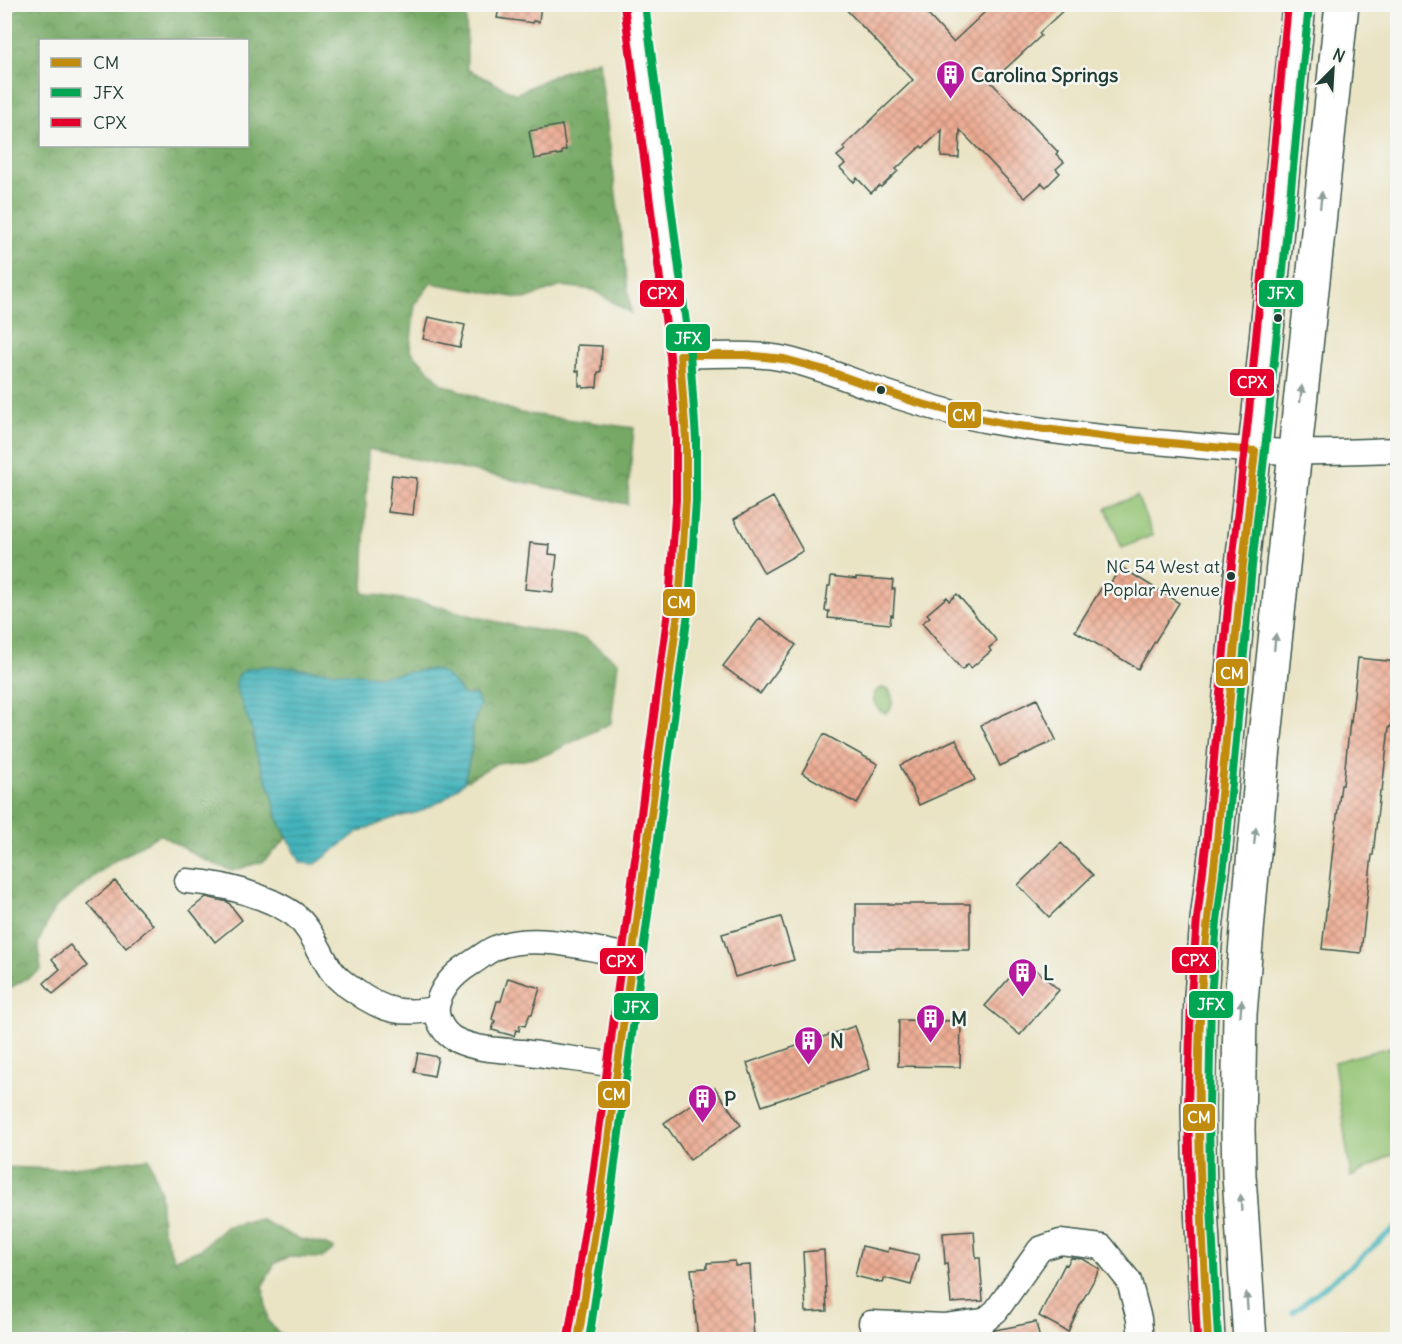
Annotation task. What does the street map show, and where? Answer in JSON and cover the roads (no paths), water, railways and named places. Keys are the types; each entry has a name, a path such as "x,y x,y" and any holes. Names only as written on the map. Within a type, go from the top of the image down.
{"highway":[{"path":"1208,1340 1198,1108 1201,996 1299,4"},
{"path":"1250,1340 1239,1175 1240,1014 1250,895 1342,4"}],"street":[{"path":"578,1340 618,1065 679,604 684,550 686,440 680,355 634,4"},
{"path":"680,355 738,354 784,359 838,374 937,408 987,421 1023,427 1255,451 1398,450"},
{"path":"187,881 208,883 250,893 285,908 305,926 331,971 340,981 383,1008 402,1012 421,1012 437,1008"},
{"path":"618,1065 482,1049 454,1040 443,1030 436,1013 439,999 446,985 463,969 494,949 520,942 555,942 632,957"},
{"path":"872,1323 945,1326 984,1322 996,1311 1040,1249 1060,1242 1102,1247 1129,1281 1141,1340"}],"water":[{"path":"268,666 381,676 432,669 443,673 463,695 476,695 480,704 472,728 471,752 464,782 443,800 419,812 394,818 358,832 316,864 301,863 278,819 272,794 255,750 254,736 236,688 237,677 246,669"}],"waterway":[{"path":"4,15 13,4"},
{"path":"1293,1312 1398,1225"}],"place":[{"name":"Carolina Springs","path":"950,100"},
{"name":"NC 54 West at Poplar Avenue","path":"1231,576"},
{"name":"L","path":"1022,998"},
{"name":"M","path":"930,1044"},
{"name":"N","path":"809,1066"},
{"name":"P","path":"703,1124"}]}
